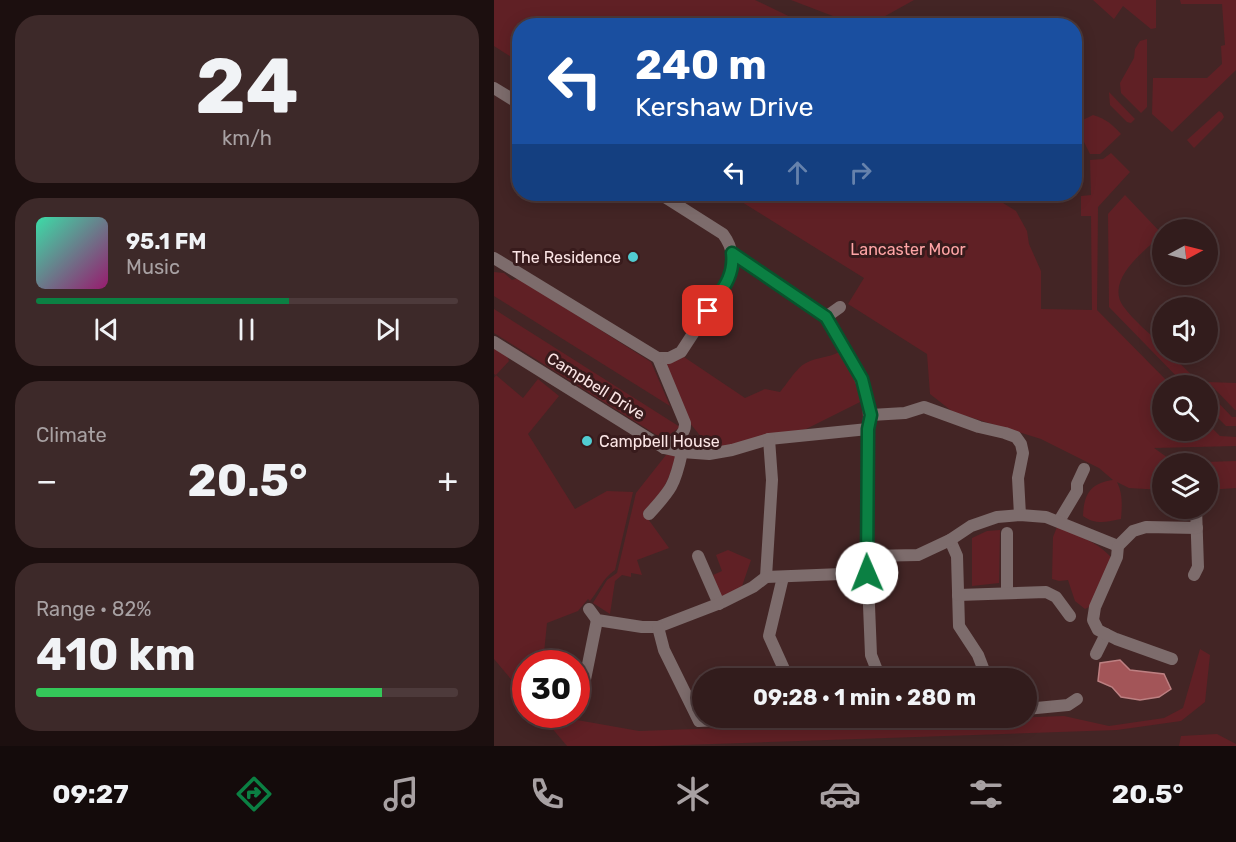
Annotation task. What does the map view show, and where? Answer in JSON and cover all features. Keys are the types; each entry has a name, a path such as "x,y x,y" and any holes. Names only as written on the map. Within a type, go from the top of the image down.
{"street":[{"path":"494,88 512,99"},
{"path":"494,258 658,358 670,358 681,352 734,267 729,242 724,234 671,201"},
{"path":"732,253 826,317 862,379 871,415 868,429 867,573 871,655 876,668"},
{"path":"826,317 840,307"},
{"name":"Campbell Drive","path":"494,342 664,448 682,453 709,454 769,439 868,429"},
{"path":"658,358 685,423 682,435 664,448"},
{"path":"871,415 905,413 924,407 1016,438 1021,444 1023,453 1018,478 1020,515"},
{"path":"766,577 772,480 769,439"},
{"path":"649,514 670,492 677,476 682,453"},
{"path":"1059,521 1077,491 1077,484 1084,469"},
{"path":"867,556 918,555 950,540 971,526 997,517 1020,515 1046,517 1059,521 1118,546"},
{"path":"1194,575 1198,567 1197,519"},
{"path":"1172,659 1106,634 1098,630 1093,620 1118,546 1133,531 1146,527 1197,528"},
{"path":"1007,533 1007,592"},
{"path":"950,540 958,556 959,626 978,655 983,668"},
{"path":"753,587 769,543"},
{"path":"698,556 719,604"},
{"path":"589,609 597,620 642,627 658,627 719,604 753,587 766,577 867,573"},
{"path":"783,577 769,636 783,668"},
{"path":"958,595 1007,592 1051,593 1070,616"},
{"path":"590,653 597,620"},
{"path":"658,627 664,650 692,707"},
{"path":"1096,654 1106,634"},
{"path":"1037,708 1068,705 1078,699"}],"green space":[{"path":"494,0 755,0 792,18 512,18 512,58 494,46"},
{"path":"791,0 914,0 882,18 838,18"},
{"path":"1093,0 1156,0 1156,28 1151,29 1123,6 1114,19"},
{"path":"1180,0 1236,0 1236,70 1172,132 1152,114 1153,78 1207,78 1222,64 1221,46 1225,45 1222,4 1181,4"},
{"path":"1147,39 1147,107 1141,113 1121,93 1120,83 1134,58 1135,49 1140,41"},
{"path":"1109,92 1135,119 1131,123 1127,122 1110,105"},
{"path":"1219,111 1224,117 1222,120 1194,148 1187,140"},
{"path":"1093,115 1102,118 1121,134 1100,154 1090,154 1082,138 1082,120"},
{"name":"Lancaster Moor","path":"1111,153 1130,172 1098,207 1097,310 1161,375 1152,375 1152,441 1218,441 1218,434 1236,437 1236,446 1154,448 1161,453 1152,453 1152,489 1129,488 1117,482 1122,505 1121,519 1106,522 1097,522 1083,516 1085,501 1094,487 1105,481 1113,480 1099,468 1041,439 953,412 930,394 927,354 848,304 864,278 740,201 1003,201 1016,211 1027,231 1029,244 1041,271 1041,309 1092,310 1091,216 1081,216 1082,196 1091,195 1090,160 1103,159"},
{"path":"1125,195 1152,223 1152,243 1129,266 1119,286 1119,296 1123,306 1132,317 1152,336 1152,351 1109,307 1108,214"},
{"path":"494,272 504,273 512,280 518,278 651,362 670,406 494,296"},
{"path":"494,309 680,427 663,439 494,333"},
{"path":"494,348 507,356 509,361 496,375 494,374"},
{"path":"839,352 859,387 862,401 806,429 711,449 689,422 666,364 684,357 745,398 765,389 780,392 803,365"},
{"path":"1164,363 1179,363 1192,375 1175,375"},
{"path":"496,375 523,398 538,379 559,396 528,434 575,509 607,491 633,492 615,570 590,601 588,599 578,611 547,623 544,650 512,650 512,680 494,659 494,378"},
{"path":"1218,382 1236,383 1235,410 1218,392"},
{"path":"1218,402 1232,417 1236,417 1236,426 1226,426 1218,418"},
{"path":"666,455 676,455 668,479 656,499 643,512 669,548 637,560 642,575 631,573 631,577 622,575 615,581 610,614 593,603 607,580 617,573 636,493"},
{"path":"1236,461 1236,488 1218,489 1218,462"},
{"path":"1057,527 1091,542 1110,556 1111,570 1099,602 1085,609 1075,601 1068,580 1052,579 1053,537"},
{"path":"1000,530 999,583 972,586 972,538 987,531"},
{"path":"728,550 751,560 741,589 721,597 713,575 722,571 716,555"},
{"path":"1200,649 1210,655 1205,702 1181,721 1117,730 655,746 567,746 552,728 590,728 590,722 639,731 724,728 1037,728 1037,717 1064,716 1109,726 1164,718 1183,708"},
{"path":"1217,734 1236,746 1179,746 1181,736"}],"shaded area":[{"path":"1120,660 1130,670 1164,674 1171,689 1159,697 1140,700 1121,697 1112,687 1098,681 1100,663"}],"place":[{"name":"The Residence","path":"633,257"},
{"name":"Campbell House","path":"587,441"}],"route":[{"path":"708,311 734,267 732,253 826,317 862,379 870,408 867,573"}]}
